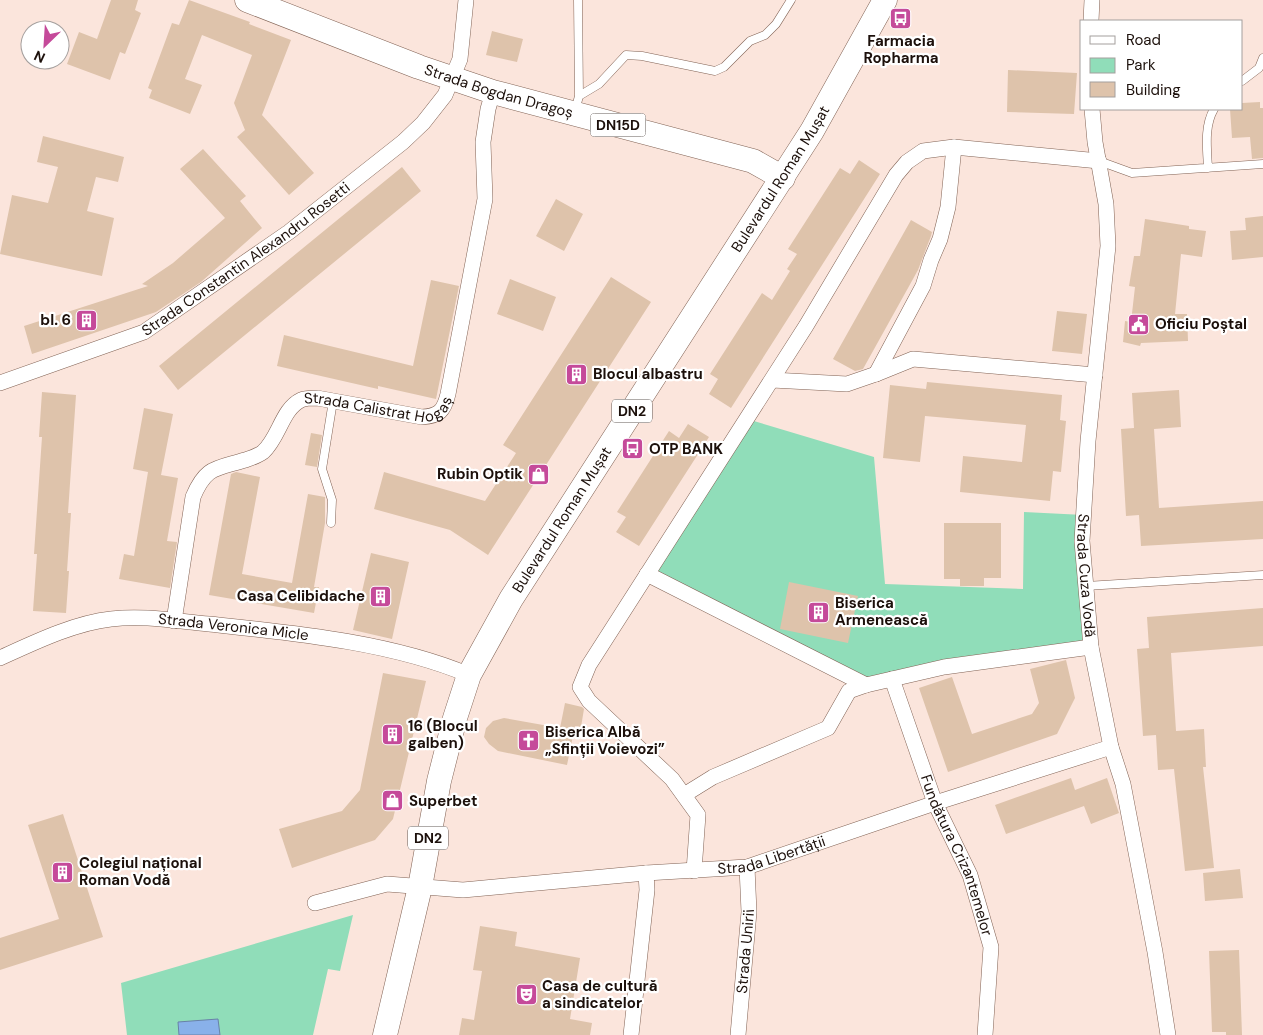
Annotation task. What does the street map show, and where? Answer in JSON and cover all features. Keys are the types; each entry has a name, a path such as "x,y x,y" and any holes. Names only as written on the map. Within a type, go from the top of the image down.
{"main road":[{"name":"Strada Bogdan Dragoș","path":"246,0 451,79 493,92 577,104 753,161 783,178"},
{"name":"Bulevardul Roman Mușat","path":"385,1035 420,887 439,781 469,675 511,599 783,178 812,131 886,0"}],"street":[{"name":"Strada Constantin Alexandru Rosetti","path":"0,383 144,332 289,232 403,142 422,123 445,95 460,58 466,0"},
{"path":"1090,20 1092,0"},
{"name":"Strada Calistrat Hogaș","path":"174,621 193,497 200,481 210,470 253,458 262,453 269,446 290,410 302,400 317,398 422,417 441,413 446,405 484,199 483,142 488,109 493,92"},
{"name":"Strada Cuza Vodă","path":"1092,110 1106,204 1108,246 1088,441 1082,541 1091,647 1111,747 1125,794 1155,952 1168,1035"},
{"path":"694,871 698,816 672,778 589,701 580,688 589,665 772,380 896,175 907,162 923,151 954,147 1099,161"},
{"path":"876,374 923,286 940,239 948,207 954,147"},
{"path":"772,380 847,384 913,359 1095,375"},
{"path":"647,574 866,685"},
{"name":"Strada Veronica Micle","path":"0,658 72,628 109,619 137,617 248,628 362,644 440,663 469,675"},
{"path":"684,795 714,777 828,728 849,691 866,685 944,667 1091,647"},
{"name":"Fundătura Crizantemelor","path":"892,679 935,803 970,875 990,946 984,1035"},
{"name":"Strada Libertății","path":"315,903 387,884 463,890 646,873 748,868 935,803 1111,747"},
{"name":"Strada Unirii","path":"738,1035 749,912 748,868"},
{"path":"631,1035 647,890 646,873"}],"lane":[{"path":"577,104 578,0"},
{"path":"577,104 626,56 642,56 715,71 724,67 750,41 765,34 776,24 791,0"},
{"path":"1243,80 1259,68 1263,58"},
{"path":"1208,168 1207,130 1213,110"},
{"path":"1099,161 1132,173 1263,164"},
{"path":"331,523 331,494 322,469 333,401"},
{"path":"1086,586 1263,576"}],"green space":[{"path":"747,419 874,457 885,584 1023,589 1024,512 1084,515 1091,647 866,685 647,574"},
{"path":"353,915 340,971 328,969 313,1035 127,1035 121,983"}],"water":[{"path":"218,1019 220,1035 179,1035 178,1022"}],"building":[{"path":"111,0 138,0 135,10 141,13 125,54 120,52 110,80 70,65 70,56 79,32 97,39"},
{"path":"189,0 250,22 249,24 291,40 262,115 314,173 289,195 237,137 245,130 234,103 252,55 202,35 185,79 202,85 190,114 149,98 152,90 148,88 172,23 179,25"},
{"path":"492,31 523,39 517,62 486,55"},
{"path":"1008,70 1077,73 1074,114 1007,112"},
{"path":"1260,102 1260,108 1263,108 1263,158 1252,159 1250,137 1232,138 1230,110 1243,110 1243,103"},
{"path":"43,136 124,157 118,182 96,177 87,211 114,218 102,276 0,254 12,195 48,203 58,167 37,162"},
{"path":"203,149 246,196 240,201 262,228 201,282 156,312 32,354 24,326 148,286 142,284 173,263 225,218 180,169"},
{"path":"859,160 880,174 731,408 709,394 718,379 710,374 762,293 772,300 790,271 787,269 797,254 788,249 840,168 850,174"},
{"path":"402,167 421,191 178,390 159,366"},
{"path":"556,199 583,214 564,251 536,236"},
{"path":"1263,216 1263,257 1232,260 1230,231 1246,230 1245,218"},
{"path":"1145,219 1189,226 1189,229 1206,231 1202,257 1181,254 1175,314 1187,314 1188,341 1141,343 1140,346 1123,342 1125,321 1131,322 1135,287 1129,286 1134,256 1140,256"},
{"path":"911,220 932,232 931,236 918,270 863,369 855,371 833,359"},
{"name":"Blocul albastru","path":"611,277 651,302 488,555 450,530 374,509 384,472 485,501 516,453 503,445"},
{"path":"510,279 556,297 543,331 497,314"},
{"path":"431,280 459,286 436,399 378,386 378,389 277,366 284,335 413,366"},
{"path":"1057,311 1087,314 1082,354 1052,351"},
{"path":"927,382 1062,395 1060,420 1066,421 1061,472 1053,471 1050,501 960,492 963,456 1022,462 1026,425 925,416 920,462 883,458 890,385 926,389"},
{"path":"1179,390 1181,427 1154,429 1159,508 1263,501 1263,539 1141,546 1139,515 1126,516 1121,429 1134,428 1132,393"},
{"path":"42,392 76,395 68,513 71,513 66,613 33,611 37,554 34,554 42,437 39,437"},
{"path":"144,408 173,414 161,475 178,478 167,541 177,542 170,588 119,579 124,554 134,556 148,472 133,469"},
{"path":"688,424 709,437 639,546 616,532 626,517 617,512 669,431 679,438"},
{"path":"311,433 322,435 317,467 305,465"},
{"path":"236,472 260,477 242,574 292,583 308,494 325,497 325,523 314,587 319,587 314,613 209,595 231,474"},
{"path":"944,523 1001,523 1001,578 984,578 984,586 960,586 960,579 944,579"},
{"name":"Casa Celibidache","path":"371,553 409,562 392,639 353,630"},
{"name":"Biserica Armenească","path":"789,582 858,596 848,643 780,629"},
{"path":"1263,608 1263,646 1171,653 1176,731 1204,729 1206,767 1203,767 1214,868 1185,871 1174,769 1158,770 1156,735 1143,736 1137,649 1149,648 1147,617"},
{"path":"1066,660 1075,698 1057,734 948,772 919,688 952,677 972,734 1032,714 1039,703 1030,669"},
{"name":"16 (Blocul galben)","path":"383,673 426,681 393,819 375,840 292,868 279,829 342,811 360,790"},
{"name":"Biserica Albă „Sfinții Voievozi”","path":"565,703 584,709 581,727 575,726 567,765 498,751 484,737 486,728 493,721 504,718 560,728"},
{"path":"1071,778 1075,790 1107,778 1119,813 1091,824 1084,806 1006,834 995,805"},
{"name":"Colegiul național Roman Vodă","path":"63,814 103,937 0,970 0,938 59,919 28,825"},
{"path":"1240,869 1243,898 1205,901 1203,873"},
{"name":"Casa de cultură a sindicatelor","path":"480,926 517,932 515,946 580,958 570,1019 592,1023 590,1035 459,1035 462,1018 474,1020 482,971 473,970"},
{"path":"1239,950 1242,1035 1226,1035 1226,1032 1212,1032 1209,951"}],"place":[{"name":"Farmacia Ropharma","path":"901,18"},
{"name":"bl. 6","path":"87,320"},
{"name":"Oficiu Poștal","path":"1139,324"},
{"name":"Blocul albastru","path":"577,374"},
{"name":"OTP BANK","path":"633,449"},
{"name":"Rubin Optik","path":"539,474"},
{"name":"Casa Celibidache","path":"381,596"},
{"name":"Biserica Armenească","path":"819,612"},
{"name":"16 (Blocul galben)","path":"392,735"},
{"name":"Biserica Albă „Sfinții Voievozi”","path":"529,741"},
{"name":"Superbet","path":"393,801"},
{"name":"Colegiul național Roman Vodă","path":"63,872"},
{"name":"Casa de cultură a sindicatelor","path":"526,995"}]}
